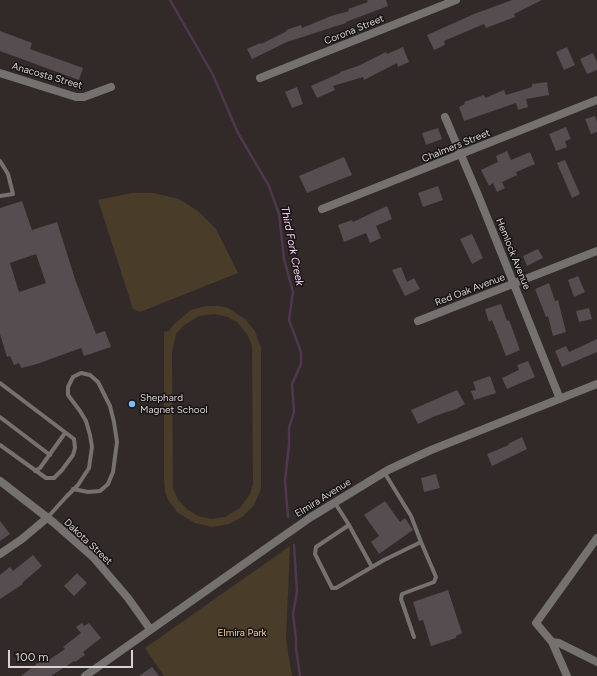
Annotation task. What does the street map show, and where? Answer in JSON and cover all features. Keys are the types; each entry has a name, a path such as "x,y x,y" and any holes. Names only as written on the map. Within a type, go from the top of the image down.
{"street":[{"name":"Corona Street","path":"260,78 456,0"},
{"name":"Anacosta Street","path":"0,72 76,97 84,97 111,87"},
{"name":"Chalmers Street","path":"322,209 597,100"},
{"name":"Hemlock Avenue","path":"445,117 560,399"},
{"name":"Red Oak Avenue","path":"418,321 597,251"},
{"name":"Elmira Avenue","path":"85,676 278,540 335,502 384,472 431,450 597,384"},
{"name":"Dakota Street","path":"0,481 93,557 128,598 150,629"},
{"path":"0,554 39,526 47,518"},
{"path":"567,676 552,642 536,623 597,538"},
{"path":"552,642 559,643 597,662"}],"lane":[{"path":"0,161 8,174 13,194 0,196"},
{"path":"47,518 73,489 89,468 92,447 86,421 68,395 68,387 73,377 81,373 90,375 98,382 110,406 117,442 113,472 108,484 100,491 88,492 73,489"},
{"path":"0,383 74,439 75,448 73,455 62,470 54,478 46,478 0,445"},
{"path":"0,417 50,454"},
{"path":"35,471 40,468 66,433"},
{"path":"384,472 411,516 436,577 434,582 402,594 400,599 414,637"},
{"path":"335,502 372,567"},
{"path":"349,525 316,547 315,554 332,588 336,588 372,567 421,542"}],"green space":[{"path":"132,193 153,193 179,199 198,211 216,229 238,273 140,312 133,309 98,200"},
{"path":"206,306 228,308 245,319 255,331 261,348 261,489 254,505 242,517 229,524 212,527 195,523 178,513 168,500 165,491 164,332 169,331 174,324 191,310","holes":["214,314 228,317 237,322 247,334 252,346 253,483 250,494 240,508 225,517 211,519 198,516 187,509 178,500 173,488 172,353 176,334 184,325 199,316"]},
{"name":"Elmira Park","path":"290,546 286,639 292,676 164,676 145,648"}],"building":[{"path":"367,0 386,0 388,6 346,23 287,42 252,59 247,49 260,43 261,44 287,31 286,30 301,25 302,28 331,16 349,11 348,9 368,2"},
{"path":"512,0 542,0 514,14 515,17 486,28 484,24 444,41 445,45 434,50 427,35 474,14"},
{"path":"0,31 32,43 30,49 83,68 79,80 0,51"},
{"path":"403,47 409,62 398,67 397,63 364,80 363,77 333,86 335,90 317,98 311,86 386,52 387,54"},
{"path":"567,47 575,65 564,70 556,52"},
{"path":"593,53 597,62 597,70 587,74 580,59"},
{"path":"547,82 549,95 526,99 528,107 518,110 516,103 464,121 459,107 465,104 464,102 484,95 485,98 504,90 506,95 532,87 532,84"},
{"path":"297,87 303,104 292,108 285,92"},
{"path":"595,116 597,122 597,132 591,134 585,119"},
{"path":"566,127 571,139 565,141 567,147 556,151 549,134"},
{"path":"438,128 442,139 426,145 422,133"},
{"path":"507,151 511,160 530,152 535,164 516,172 517,175 502,182 505,188 497,192 493,183 489,186 481,170 498,162 496,156"},
{"path":"344,157 352,175 307,193 299,176"},
{"path":"565,160 580,194 572,198 557,163"},
{"path":"438,186 443,200 423,207 418,193"},
{"path":"22,201 32,230 57,222 76,282 96,334 105,331 111,347 84,356 81,348 37,364 21,368 19,363 14,365 10,356 7,357 0,334 0,208","holes":["36,254 46,283 19,292 10,263"]},
{"path":"387,206 392,219 376,226 381,238 370,243 366,233 344,242 338,225 352,220 353,222"},
{"path":"472,234 483,258 472,264 460,239"},
{"path":"538,249 543,258 527,266 523,256"},
{"path":"401,267 407,282 414,278 420,289 405,296 392,270"},
{"path":"578,276 585,292 574,297 568,280"},
{"path":"549,283 555,301 558,300 566,332 553,336 548,316 546,317 535,289"},
{"path":"501,304 507,321 509,320 520,350 506,356 492,320 489,322 485,309"},
{"path":"589,308 592,319 579,322 576,311"},
{"path":"597,339 597,352 562,367 555,351 566,346 569,352"},
{"path":"528,361 535,377 507,389 502,378 519,370 517,365"},
{"path":"490,376 496,393 474,400 471,391 476,390 473,382"},
{"path":"457,390 465,404 418,424 411,410"},
{"path":"522,437 527,449 492,466 487,454 509,445 508,444"},
{"path":"436,474 440,488 424,492 421,478"},
{"path":"385,501 400,522 405,518 413,530 379,554 371,542 379,536 364,515"},
{"path":"0,521 10,534 0,541"},
{"path":"33,555 42,566 22,583 23,584 0,599 0,575 10,567 13,571"},
{"path":"77,573 87,583 74,596 64,586"},
{"path":"448,590 462,633 456,636 456,638 431,646 423,620 419,621 413,602"},
{"path":"82,623 84,626 89,623 101,638 83,652 85,655 51,676 21,676 44,658 46,662 65,649 63,647 81,633 76,627"},
{"path":"152,667 159,676 139,676"}],"waterway":[{"name":"Third Fork Creek","path":"170,0 213,75 238,133 269,186 279,214 284,259 293,292 289,320 301,352 301,364 292,384 294,412 289,428 289,445 285,481 288,517"},
{"name":"Third Fork Creek","path":"294,545 297,591 293,614 300,676"}],"place":[{"name":"Shephard Magnet School","path":"132,404"}]}
